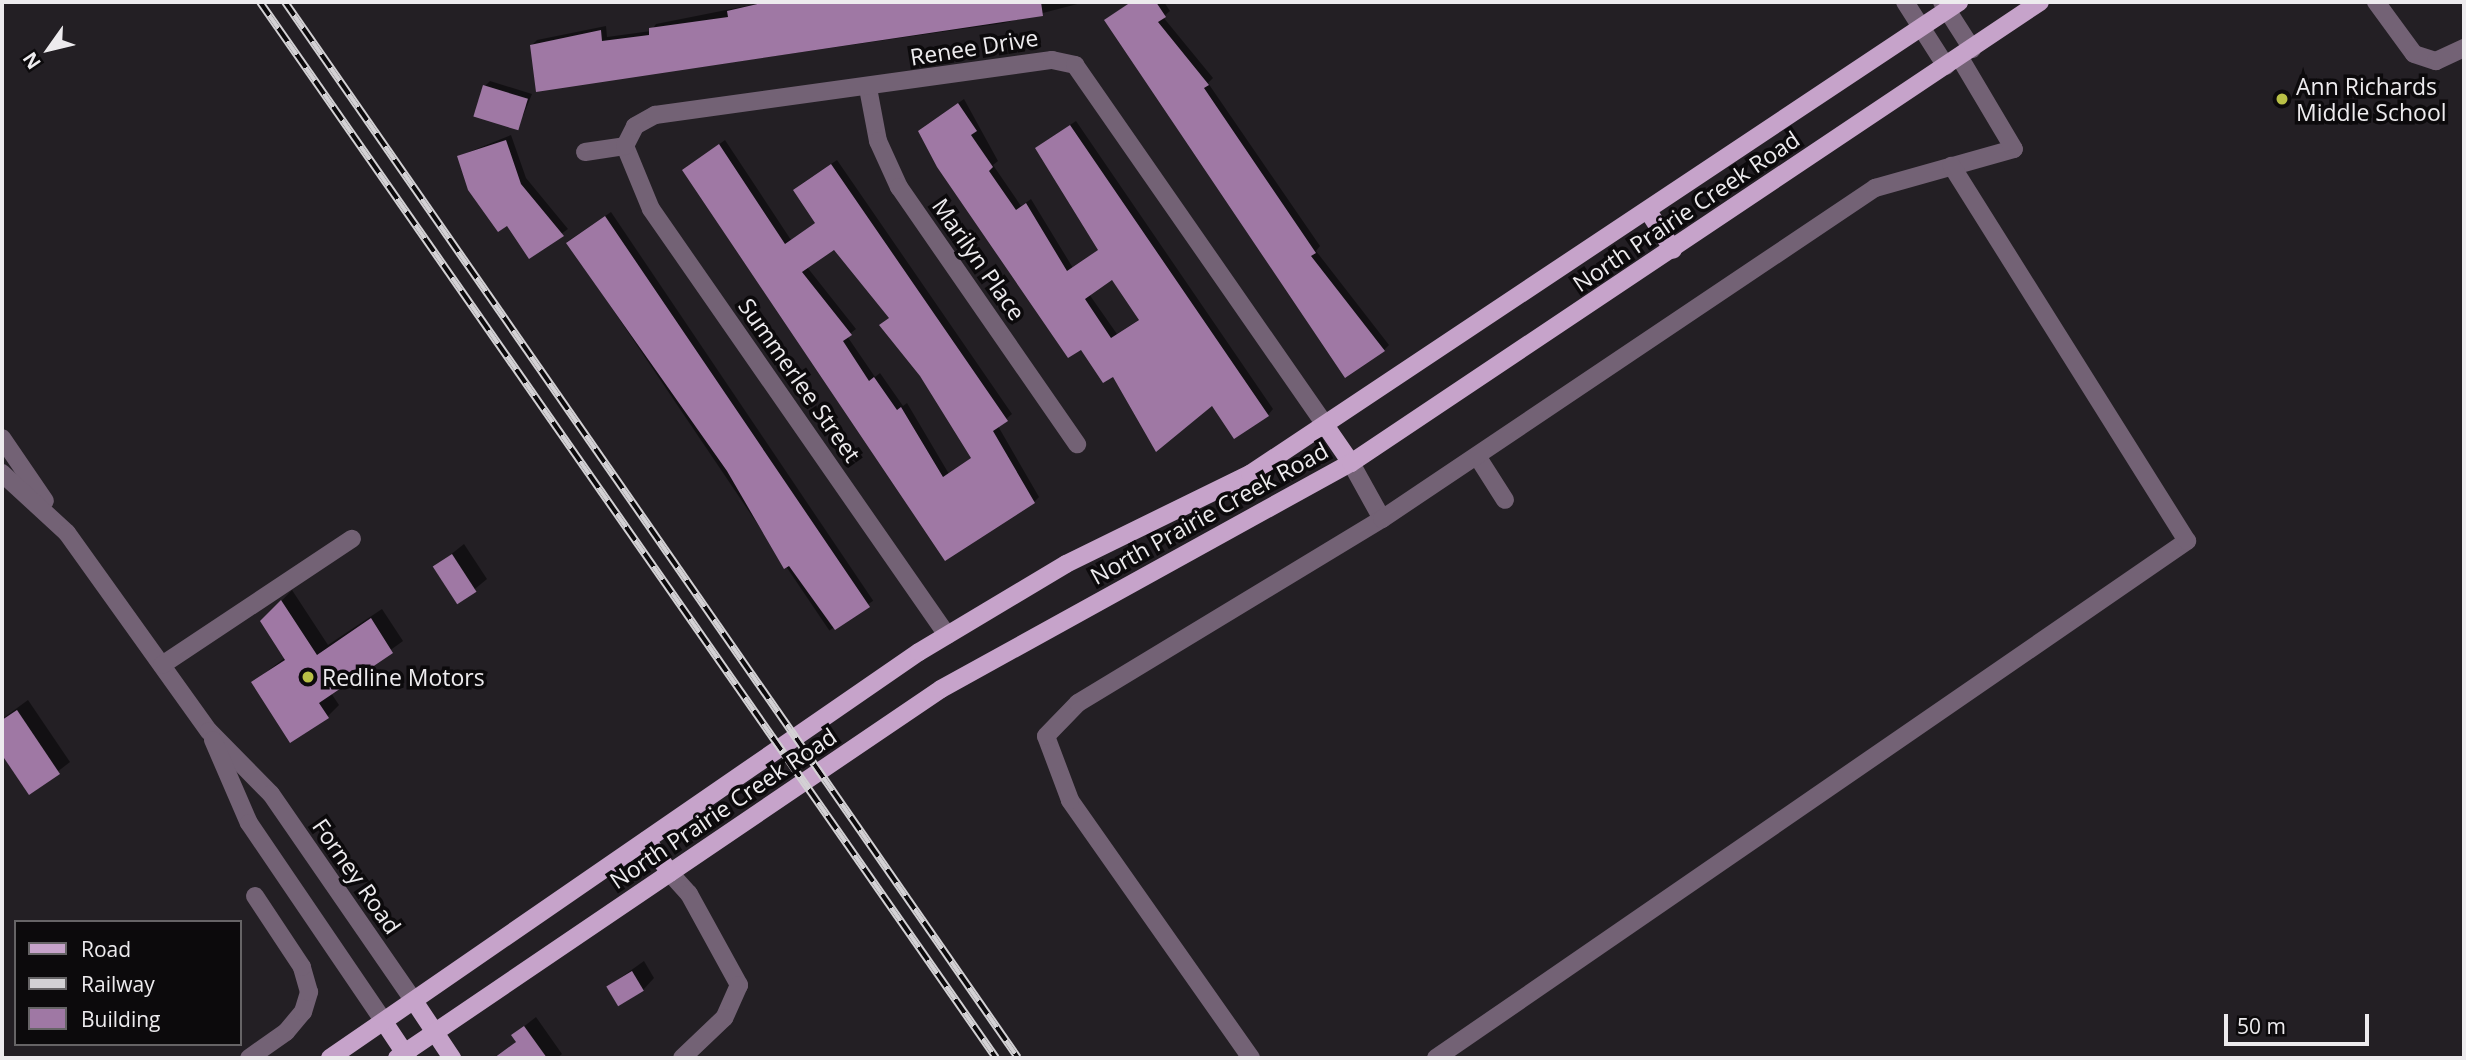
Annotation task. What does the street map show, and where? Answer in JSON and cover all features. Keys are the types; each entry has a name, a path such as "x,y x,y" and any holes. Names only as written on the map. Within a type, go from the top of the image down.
{"main road":[{"name":"North Prairie Creek Road","path":"403,1057 941,689 1351,463 2040,2"},
{"name":"North Prairie Creek Road","path":"330,1058 947,635 1066,564 1251,474 1923,28 1949,4"},
{"path":"1648,211 1673,250"},
{"path":"1325,425 1351,463"},
{"path":"647,840 670,873"},
{"name":"Forney Road","path":"407,1006 435,1033 452,1058"},
{"name":"Forney Road","path":"384,1022 403,1057"}],"street":[{"path":"1905,2 1923,28 1960,58"},
{"path":"2376,2 2414,54 2436,61 2464,48"},
{"path":"1251,1058 1070,800 1046,736 1078,703 1382,519 1875,188 2014,149 1960,58 1949,4"},
{"name":"Renee Drive","path":"625,146 635,126 656,116 1052,60 1075,65 1325,425"},
{"name":"Marilyn Place","path":"868,88 878,141 899,187 1077,444"},
{"path":"585,152 625,146"},
{"name":"Summerlee Street","path":"625,146 651,209 947,635"},
{"path":"1436,1058 2187,541 1952,166"},
{"name":"Forney Road","path":"2,438 209,731 271,794 407,1006"},
{"path":"1477,456 1505,500"},
{"path":"1351,463 1382,519"},
{"name":"Forney Road","path":"2,473 67,533"},
{"path":"162,665 352,539"},
{"name":"Forney Road","path":"209,731 249,823 384,1022"},
{"path":"670,873 689,894 739,985 724,1018 682,1058"},
{"path":"249,1058 286,1032 309,992 302,967 255,896"}],"building":[{"path":"766,2 1041,2 1043,16 536,92 530,45 601,30 602,41 649,35 649,28 728,17 727,11"},
{"path":"1131,2 1156,2 1166,17 1158,22 1209,85 1204,88 1316,253 1311,256 1385,351 1345,378 1104,20"},
{"path":"483,85 528,99 518,130 473,117"},
{"path":"958,103 977,131 971,135 993,167 989,171 1016,210 1026,203 1067,271 1098,250 1035,148 1070,125 1269,416 1234,439 1212,406 1156,452 1113,377 1103,383 1081,350 1068,358 937,167 918,131","holes":["1112,280 1139,320 1111,338 1085,299"]},
{"path":"506,140 521,184 564,236 529,259 507,226 498,232 468,190 457,156"},
{"path":"719,144 785,244 815,223 793,190 831,164 1008,421 993,431 1035,503 945,561 682,170","holes":["834,250 889,318 879,325 920,376 971,458 943,477 901,407 897,410 874,377 869,381 843,341 852,335 802,272"]},
{"path":"605,216 870,607 835,630 789,566 784,569 727,471 566,243"},
{"path":"452,554 477,592 457,604 433,567"},
{"name":"Redline Motors","path":"281,600 317,655 371,618 393,653 319,703 329,718 290,743 251,682 285,660 260,621"},
{"path":"17,710 60,774 29,795 2,755 2,720"},
{"path":"632,971 644,991 618,1006 606,986"},
{"path":"524,1026 547,1058 494,1058 516,1042 511,1035"}],"railway":[{"path":"260,2 996,1058"},
{"path":"285,2 1018,1058"}],"place":[{"name":"Ann Richards Middle School","path":"2282,99"},
{"name":"Redline Motors","path":"308,677"}]}
